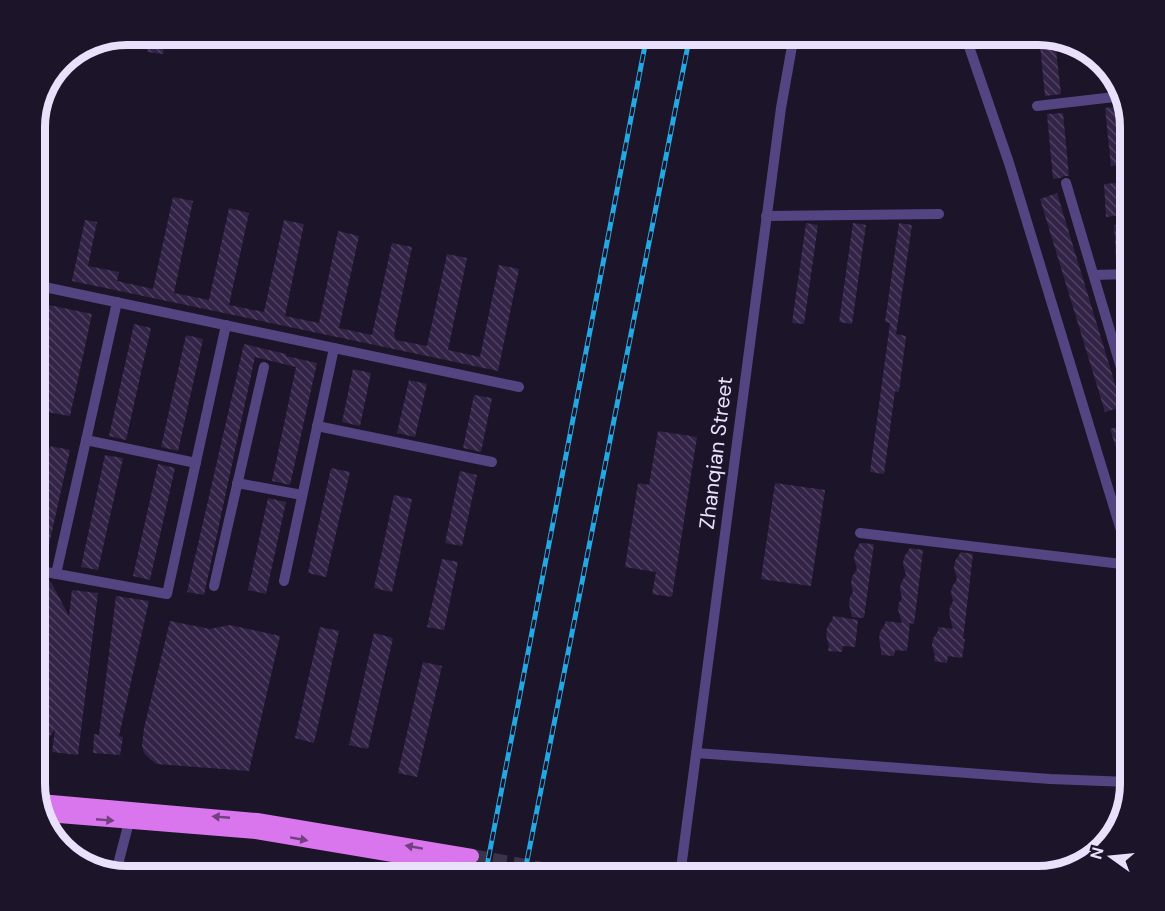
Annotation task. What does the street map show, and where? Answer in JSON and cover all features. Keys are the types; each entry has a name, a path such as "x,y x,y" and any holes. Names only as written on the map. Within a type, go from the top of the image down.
{"main road":[{"path":"47,802 256,820 471,862 256,832 51,815"}],"street":[{"name":"Zhanqian Street","path":"681,866 766,216 792,45"},
{"path":"970,45 1009,163 1120,524"},
{"path":"1036,106 1114,97"},
{"path":"1066,183 1120,361"},
{"path":"766,216 939,214"},
{"path":"1094,275 1120,274"},
{"path":"45,287 519,387"},
{"path":"56,574 117,302"},
{"path":"45,572 167,594 226,325"},
{"path":"284,581 334,348"},
{"path":"214,586 264,367"},
{"path":"317,426 492,462"},
{"path":"86,440 196,463"},
{"path":"237,483 302,495"},
{"path":"860,533 1120,564"},
{"path":"696,753 1038,778 1120,782"},
{"path":"118,865 129,822"}],"building":[{"path":"164,45 163,54 147,52 148,47 144,46"},
{"path":"1040,45 1056,47 1061,94 1045,96"},
{"path":"1117,107 1120,127 1120,165 1111,166 1105,108"},
{"path":"1063,113 1069,176 1053,179 1047,114"},
{"path":"1117,183 1120,215 1106,217 1104,184"},
{"path":"1057,193 1120,400 1120,408 1105,412 1040,199"},
{"path":"173,197 193,201 174,293 209,300 229,208 249,213 229,305 264,312 284,220 304,224 285,316 319,323 338,231 359,236 339,328 372,335 392,243 412,247 394,334 396,340 427,346 447,254 467,258 448,350 480,357 499,265 519,269 498,371 72,281 85,220 97,222 88,266 119,272 117,281 153,289"},
{"path":"806,223 818,225 804,324 792,323"},
{"path":"853,223 866,225 852,324 839,322"},
{"path":"899,223 912,225 896,334 906,336 899,392 895,391 884,474 870,472 890,323 885,322"},
{"path":"1114,225 1120,225 1120,262 1116,262"},
{"path":"45,304 92,314 70,416 45,412"},
{"path":"134,324 151,328 126,440 109,436"},
{"path":"186,335 203,339 178,451 161,447"},
{"path":"244,344 317,363 290,485 272,481 296,367 255,357 204,595 187,592"},
{"path":"353,369 371,373 360,426 342,422"},
{"path":"409,380 427,384 415,437 397,433"},
{"path":"474,395 492,398 481,452 463,448"},
{"path":"1120,426 1120,460 1110,429"},
{"path":"658,431 697,437 672,597 652,594 656,572 625,567 638,483 649,485"},
{"path":"51,446 70,450 47,554 45,554 45,447 50,448"},
{"path":"105,455 123,458 98,570 81,567"},
{"path":"158,464 175,468 150,580 133,576"},
{"path":"331,468 350,472 326,577 308,573"},
{"path":"460,471 477,475 462,546 445,543"},
{"path":"775,483 825,490 811,586 761,579"},
{"path":"394,495 412,499 392,592 374,588"},
{"path":"268,498 286,502 266,594 248,590"},
{"path":"860,543 874,544 864,618 852,617 849,604 853,592 852,577 857,569 855,552"},
{"path":"910,548 923,550 914,624 910,623 907,651 895,650 894,656 881,655 879,639 885,621 902,623 898,609 902,598 900,589 906,575 904,557"},
{"path":"961,552 973,554 962,658 948,656 947,663 934,661 932,645 938,627 953,629 949,613 953,601 951,593 957,579 955,561"},
{"path":"442,559 458,562 444,630 427,627"},
{"path":"45,580 52,584 69,616 72,590 98,593 78,755 52,752 55,729 45,744"},
{"path":"116,596 149,601 119,736 123,737 120,755 93,753 94,734 99,735"},
{"path":"833,616 858,620 855,647 843,646 842,652 828,651 827,628"},
{"path":"170,621 210,629 230,625 280,636 249,771 157,764 144,753 142,745 144,728"},
{"path":"320,627 339,631 314,743 295,738"},
{"path":"374,633 393,638 368,749 349,745"},
{"path":"423,662 442,666 417,777 398,773"}],"tunnel":[{"path":"472,856 526,866"}],"railway":[{"path":"487,866 645,45"},
{"path":"526,866 688,45"}]}
